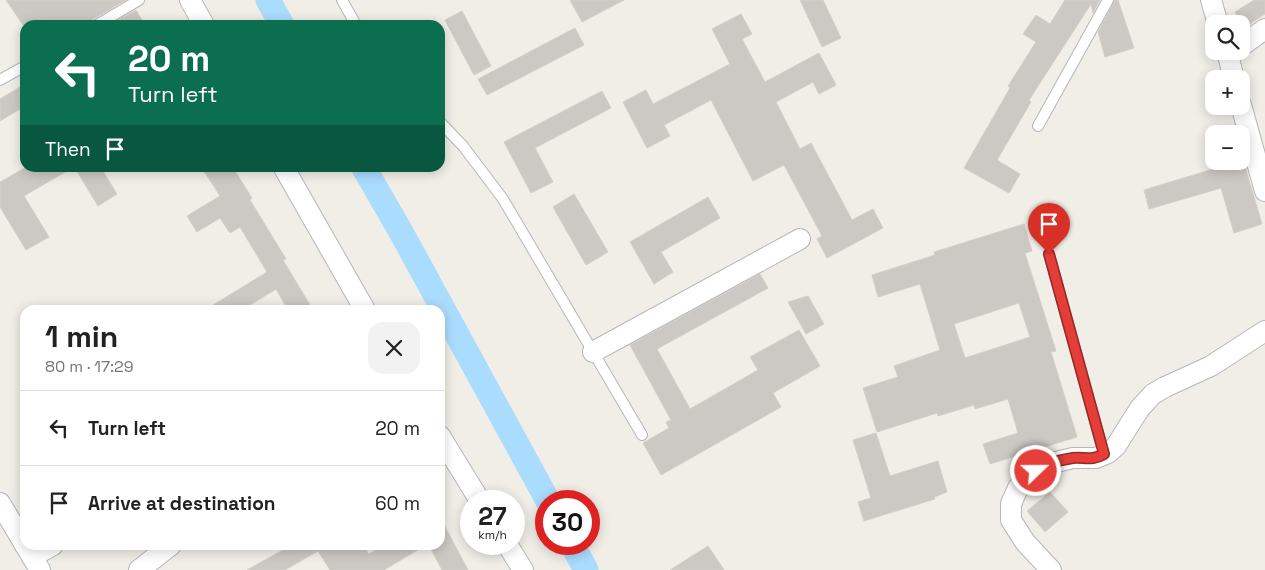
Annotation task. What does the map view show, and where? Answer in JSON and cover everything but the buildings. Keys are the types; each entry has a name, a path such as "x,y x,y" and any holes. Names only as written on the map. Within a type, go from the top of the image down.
{"street":[{"path":"190,0 201,20"},
{"path":"1211,0 1215,15"},
{"path":"1250,39 1265,29"},
{"path":"1244,115 1265,191"},
{"path":"286,172 362,305"},
{"path":"593,352 800,239"},
{"path":"1051,570 1025,542 1011,520 1011,504 1018,488 1044,464 1073,458 1096,458 1104,454 1116,446 1140,408 1152,394 1211,366 1265,331"},
{"path":"445,444 473,490"},
{"path":"0,503 20,536"},
{"path":"139,570 165,550"},
{"path":"514,555 523,570"}],"lane":[{"path":"106,20 140,0"},
{"path":"342,0 353,20"},
{"path":"1038,126 1108,0"},
{"path":"0,80 20,69"},
{"path":"445,127 463,146 503,199 642,435"},
{"path":"1049,254 1104,454"}],"waterway":[{"path":"268,0 279,20"},
{"path":"366,172 441,305"},
{"path":"445,313 542,490"},
{"path":"578,555 586,570"}],"route":[{"path":"1036,471 1044,464 1073,458 1096,458 1104,454 1049,254"}]}
